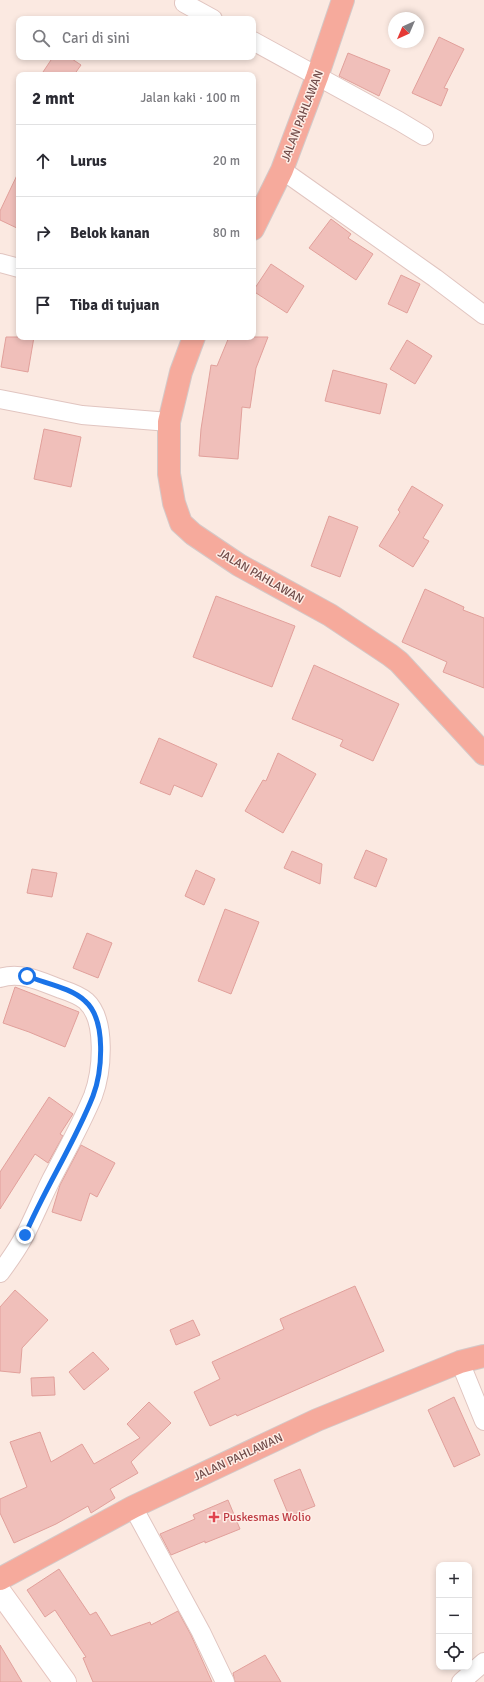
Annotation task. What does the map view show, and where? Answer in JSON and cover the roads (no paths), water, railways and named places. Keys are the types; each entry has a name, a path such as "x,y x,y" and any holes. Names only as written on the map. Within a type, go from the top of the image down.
{"highway":[{"name":"JALAN PAHLAWAN","path":"256,223 282,170 317,77 343,0"},
{"name":"JALAN PAHLAWAN","path":"193,340 181,372 169,422 169,474 176,508 181,523 186,529 239,566 330,614 390,655 404,668 484,754"},
{"name":"JALAN PAHLAWAN","path":"0,1579 133,1507 316,1420 460,1362 484,1356"}],"main road":[{"path":"0,1592 65,1682"}],"street":[{"path":"184,3 208,16"},
{"path":"256,43 424,136"},
{"path":"282,170 435,278 484,315"},
{"path":"0,263 16,267"},
{"path":"0,399 82,415 169,422"},
{"path":"0,978 27,976 74,993 86,1001 95,1014 100,1031 101,1057 94,1094 83,1118 34,1214 25,1235 0,1273"},
{"path":"460,1362 484,1422"},
{"path":"133,1507 201,1632 225,1682"},
{"path":"461,1682 484,1662"}],"place":[{"name":"Puskesmas Wolio","path":"214,1517"}]}
